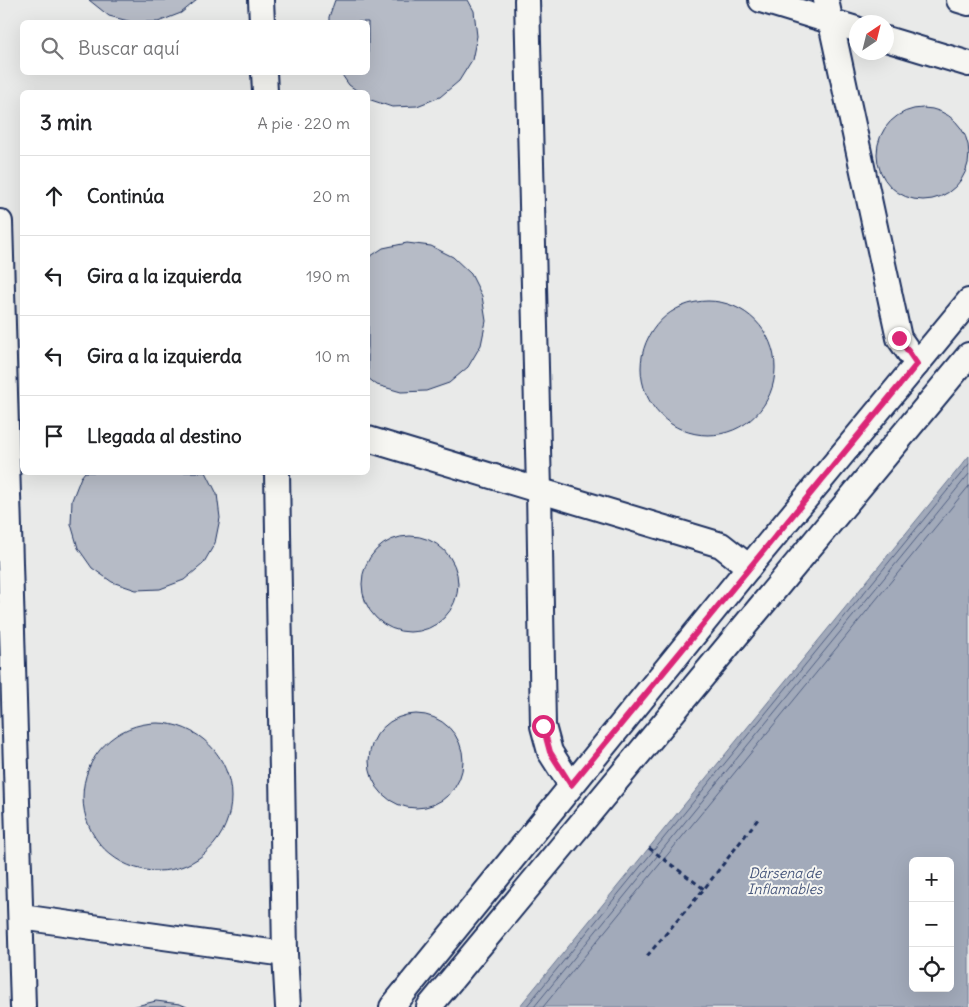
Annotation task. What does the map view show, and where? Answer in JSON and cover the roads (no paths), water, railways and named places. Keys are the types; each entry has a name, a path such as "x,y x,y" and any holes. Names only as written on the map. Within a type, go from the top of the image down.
{"lane":[{"path":"261,0 262,20"},
{"path":"527,0 543,726 550,752 571,785"},
{"path":"761,0 828,11 849,24"},
{"path":"959,0 969,3"},
{"path":"828,11 899,338 917,364"},
{"path":"894,41 969,64"},
{"path":"264,75 265,90"},
{"path":"0,222 13,338 21,917 24,1007"},
{"path":"392,1007 749,567 969,301"},
{"path":"429,1007 969,355"},
{"path":"370,440 721,545 749,567"},
{"path":"277,475 285,954 288,1007"},
{"path":"21,917 285,954"}],"water":[{"name":"Dársena de Inflamables","path":"969,456 969,1007 519,1007"}]}
